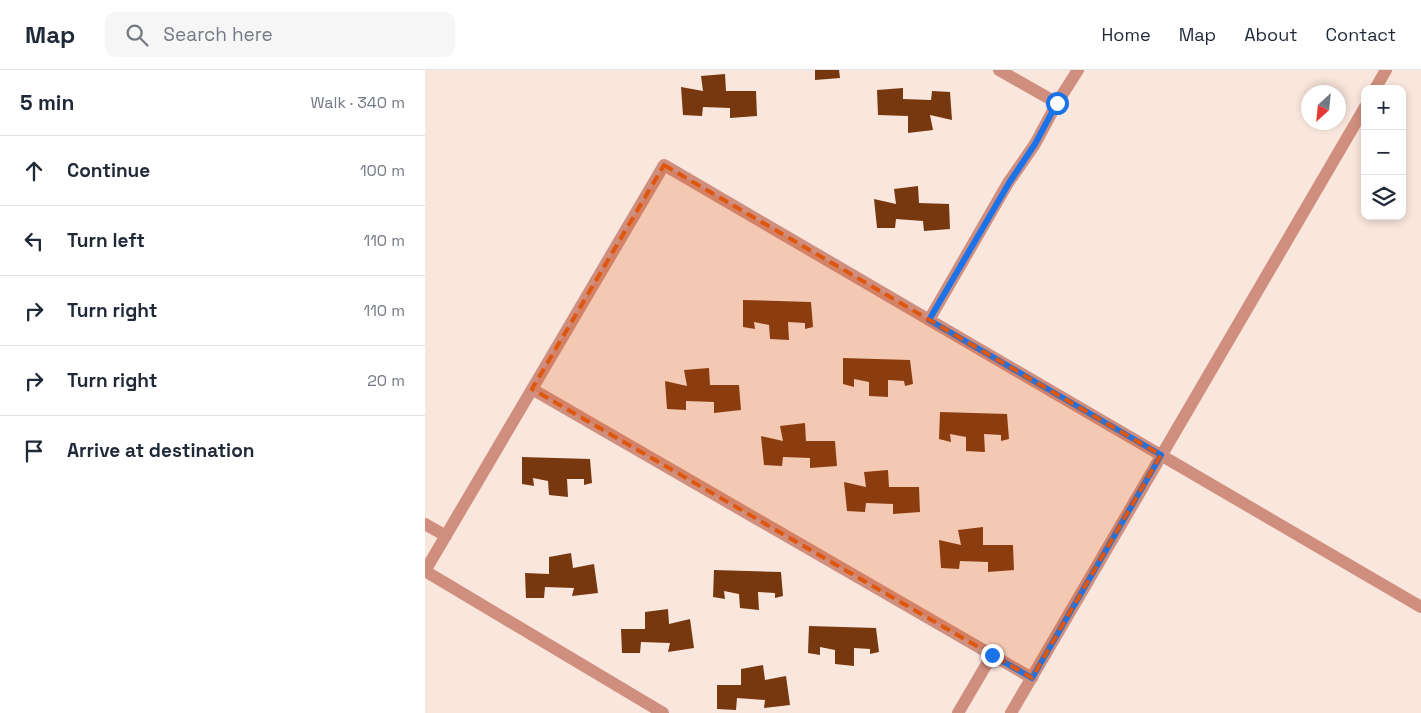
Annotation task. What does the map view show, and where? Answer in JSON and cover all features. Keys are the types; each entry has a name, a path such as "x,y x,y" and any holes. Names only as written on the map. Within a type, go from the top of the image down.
{"street":[{"path":"999,70 1057,103"},
{"path":"929,320 1078,70"},
{"path":"1377,85 1386,70"},
{"path":"1011,713 1361,113"},
{"path":"663,713 425,571 663,165 1421,607"},
{"path":"532,389 1032,678"},
{"path":"425,524 445,536"},
{"path":"958,713 992,655"}],"highlighted area":[{"path":"664,165 1161,455 1032,678 532,389"}],"building":[{"path":"815,70 839,70 840,78 815,80"},
{"path":"725,74 726,91 756,91 757,116 730,118 730,108 703,107 702,116 683,115 681,87 703,91 701,76"},
{"path":"903,88 903,99 931,100 932,91 950,92 952,120 930,115 933,130 908,133 908,116 878,115 877,90"},
{"path":"918,186 919,203 949,204 950,229 924,231 923,221 896,219 895,228 877,228 874,199 896,204 894,189"},
{"path":"743,300 811,302 813,327 805,329 805,323 788,322 789,340 770,339 769,325 754,322 755,329 743,327"},
{"path":"843,358 910,360 913,384 905,386 904,381 888,380 888,397 869,396 869,382 854,379 854,387 843,384"},
{"path":"709,368 710,385 739,385 741,410 714,413 714,402 686,401 686,410 667,409 665,381 687,386 684,370"},
{"path":"940,412 1007,414 1009,439 1001,441 1001,435 984,434 985,452 966,451 966,437 950,434 951,442 939,439"},
{"path":"805,423 806,441 835,441 837,466 810,468 810,458 783,457 782,466 764,465 761,436 783,441 780,426"},
{"path":"522,457 590,459 592,483 584,485 584,479 567,479 568,497 549,495 548,481 533,478 534,486 522,484"},
{"path":"888,470 889,487 919,487 920,512 893,514 893,504 866,503 865,512 847,511 844,482 866,487 864,472"},
{"path":"983,527 983,545 1013,545 1014,570 988,572 988,562 960,561 959,569 941,568 939,540 961,545 958,530"},
{"path":"571,553 573,568 594,564 598,593 572,596 574,588 545,587 544,598 526,598 525,573 549,574 549,557"},
{"path":"714,570 781,572 783,596 775,598 775,593 758,592 759,610 740,608 739,594 724,591 725,599 713,597"},
{"path":"668,609 669,624 690,619 694,648 668,652 670,643 641,642 640,653 622,653 621,629 645,629 645,612"},
{"path":"809,626 876,628 879,652 870,654 870,649 854,648 854,666 835,664 835,650 820,647 820,655 808,653"},
{"path":"763,665 765,680 786,676 790,705 764,708 765,700 737,698 736,710 717,709 717,685 741,685 741,669"}],"route":[{"path":"992,655 1032,678 1161,455 929,320 1009,183 1035,144 1057,103"}]}
